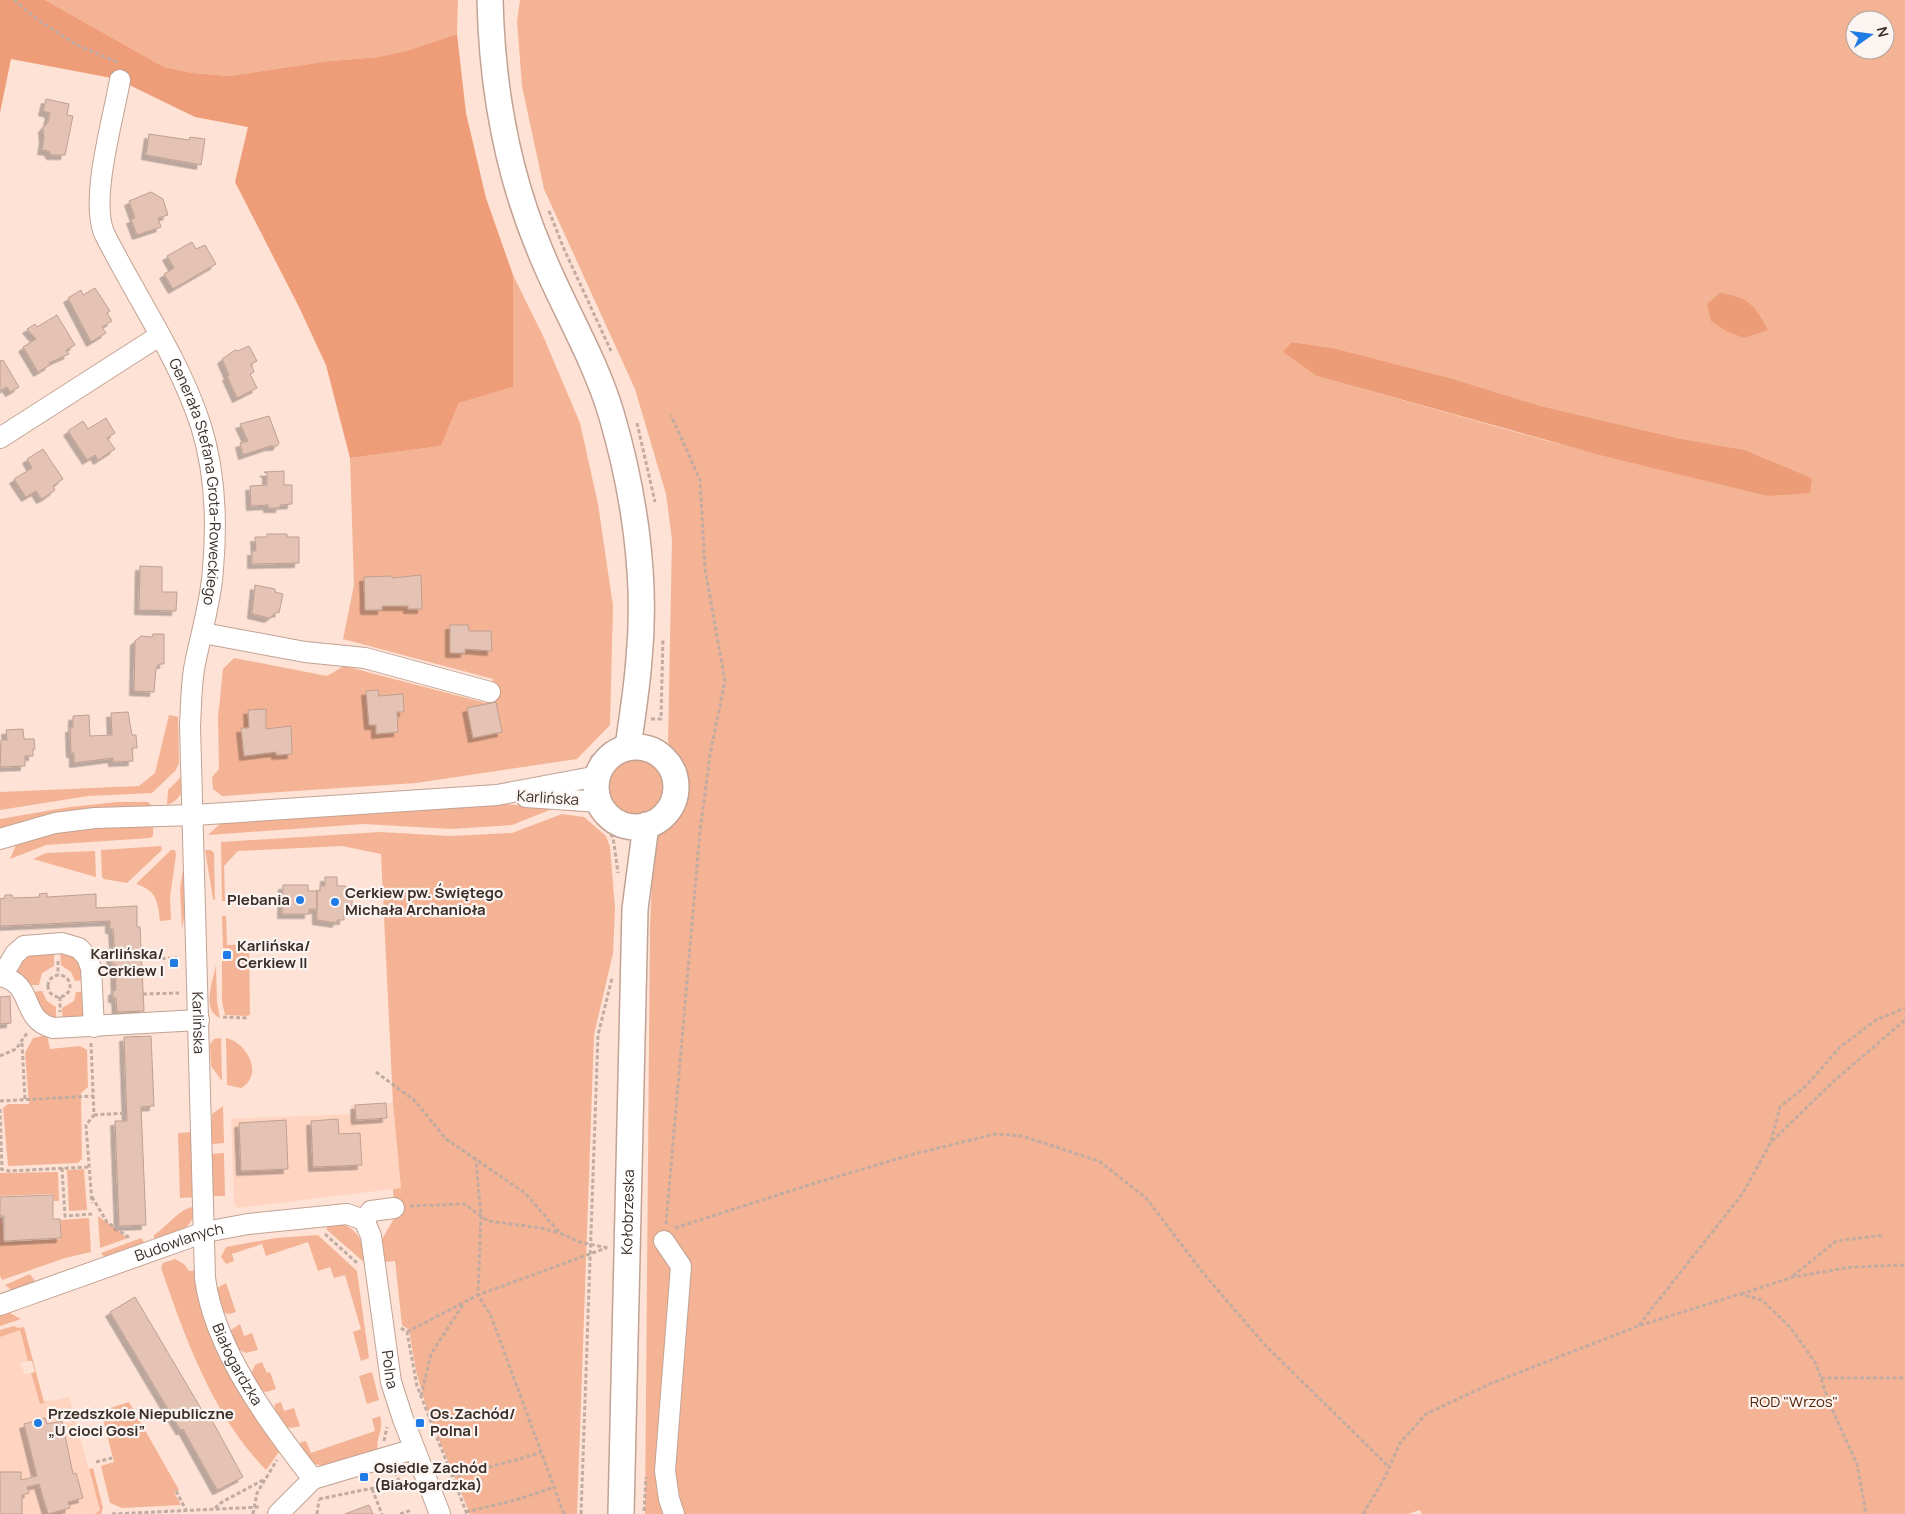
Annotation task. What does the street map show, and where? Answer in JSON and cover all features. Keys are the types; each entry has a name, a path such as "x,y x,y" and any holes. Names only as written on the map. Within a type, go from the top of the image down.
{"main road":[{"path":"490,0 494,70 503,127 520,200 542,256 595,370 622,454 631,497 639,565 640,749"},
{"path":"640,749 668,763 674,773 676,789 672,805 665,814 634,825 596,809 598,776 601,768 612,755 640,749"},
{"name":"Kołobrzeska","path":"620,1514 617,1248 635,910 634,825"}],"street":[{"name":"Generała Stefana Grota-Roweckiego","path":"120,80 101,181 99,217 109,243 159,336 196,414 211,473 214,563 203,633 194,672 190,705 194,815"},
{"name":"Generała Stefana Grota-Roweckiego","path":"0,438 159,336"},
{"path":"203,633 305,652 365,658 490,692"},
{"name":"Karlińska","path":"0,839 42,827 77,820 194,815 497,794 598,776"},
{"name":"Karlińska","path":"497,794 596,809"},
{"name":"Karlińska","path":"194,815 205,1232"},
{"path":"92,1027 91,968 87,957 79,948 62,943 24,946 15,954 1,976 19,985 26,994 27,1004 33,1017 48,1027 59,1029 92,1027 199,1020"},
{"path":"364,1220 371,1211 394,1208"},
{"name":"Budowlanych","path":"3,1298 205,1232 325,1215 347,1214 364,1220"},
{"name":"Polna","path":"364,1220 372,1236 384,1340 391,1382 414,1449 440,1514"},
{"name":"Białogardzka","path":"205,1232 206,1289 216,1325 256,1400 285,1443 313,1479"},
{"path":"664,1241 681,1266 666,1471 669,1499 674,1514"},
{"path":"278,1514 313,1479 414,1449"}],"path":[{"path":"14,0 38,20 77,45 115,60 121,72 120,80"},
{"path":"664,1241 700,831 710,755 725,681 704,569 700,480 671,414"},
{"path":"596,809 612,837 618,876"},
{"path":"142,959 176,958"},
{"path":"56,975 65,976 70,984 70,990 61,998 50,993 48,987 49,981 56,975"},
{"path":"580,1514 598,1035 612,976"},
{"path":"143,994 179,993"},
{"path":"0,1056 16,1049 22,1043 27,1032 27,1004"},
{"path":"1638,1326 1743,1193 1771,1142 1780,1107 1807,1085 1839,1048 1876,1020 1905,1008"},
{"path":"222,1016 248,1018"},
{"path":"1771,1142 1834,1082 1905,1020"},
{"path":"92,1027 94,1115 86,1125 92,1203"},
{"path":"22,1043 25,1099"},
{"path":"376,1072 415,1101 446,1139 525,1193 560,1233"},
{"path":"0,1101 93,1096"},
{"path":"0,1109 1,1170 88,1167"},
{"path":"94,1115 127,1114"},
{"path":"664,1241 672,1229 733,1208 914,1154 995,1134 1030,1139 1099,1161 1146,1198 1204,1274 1265,1345 1389,1467"},
{"path":"476,1159 481,1216 478,1295 491,1316 564,1514"},
{"path":"62,1168 65,1216 92,1214"},
{"path":"91,1194 107,1222 132,1239"},
{"path":"394,1208 430,1204 464,1204 488,1221 542,1228 590,1245 617,1248"},
{"path":"321,1230 362,1268"},
{"path":"1793,1277 1836,1241 1884,1235"},
{"path":"407,1332 478,1295 589,1255 617,1248"},
{"path":"1363,1514 1400,1443 1426,1414 1492,1383 1638,1326 1793,1277 1852,1267 1905,1265"},
{"path":"1740,1294 1762,1300 1790,1327 1815,1362 1856,1464 1866,1514"},
{"path":"421,1397 431,1354 464,1302"},
{"path":"399,1328 407,1332"},
{"path":"407,1332 414,1372 421,1397 466,1513 519,1499 554,1487"},
{"path":"1821,1378 1905,1378"},
{"path":"386,1449 384,1442 388,1422"},
{"path":"253,1514 257,1493 285,1443"},
{"path":"451,1474 457,1476 540,1453"},
{"path":"96,1462 112,1458"},
{"path":"215,1509 222,1502 264,1480"},
{"path":"112,1514 254,1508 294,1499 319,1500 400,1483"},
{"path":"372,1489 382,1514"},
{"path":"176,1491 186,1510"},
{"path":"317,1514 319,1500"},
{"path":"215,1509 220,1514"},
{"path":"400,1514 412,1510"}],"shaded area":[{"path":"0,0 45,0 164,67 193,73 229,76 329,61 378,57 406,51 457,34 466,113 486,198 513,275 513,387 459,403 441,446 350,458 326,365 299,307 235,182 248,127 195,117 117,79 11,59 0,113"},
{"path":"1720,293 1737,297 1750,304 1759,314 1768,330 1744,338 1726,331 1711,321 1707,304"},
{"path":"1292,342 1333,348 1450,378 1541,406 1677,438 1745,450 1812,478 1810,493 1767,496 1600,455 1317,376 1283,352"},
{"path":"393,1103 401,1188 238,1208 234,1204 231,1119 352,1114 351,1105"},
{"name":"Przedszkole Niepubliczne „U cioci Gosi”","path":"20,1329 28,1361 21,1363 24,1374 31,1373 40,1404 69,1397 100,1510 95,1514 0,1514 0,1337"}],"green space":[{"path":"45,0 458,0 457,34 406,51 378,57 329,61 229,76 193,73 164,67"},
{"name":"ROD \"Wrzos\"","path":"520,0 1905,0 1905,1514 1422,1514 1420,1510 1408,1514 645,1514 650,927 654,836 677,815 683,804 685,793 681,769 668,742 672,540 666,494 635,389 544,189 522,86 517,21","holes":["1292,342 1333,348 1450,378 1541,406 1677,438 1745,450 1812,478 1767,496 1544,440 1317,376"]},
{"path":"513,275 544,338 580,423 598,504 613,606 610,725 577,759 416,783 222,796 213,789 212,777 219,769 218,717 223,669 234,658 327,676 344,666 486,703 493,679 343,639 354,585 350,458 441,446 459,403 513,387"},
{"path":"169,715 178,717 179,763 176,770 152,793 88,796 0,810 0,792 139,786 155,773"},
{"path":"631,758 641,758 656,766 662,775 664,786 662,797 656,806 641,814 631,814 620,809 613,802 608,791 608,781 613,770 620,763"},
{"path":"182,776 183,786 181,794 176,800 167,805 168,790"},
{"path":"118,802 148,802 152,806 0,830 0,819 70,807"},
{"path":"496,803 552,809 512,825 451,829 364,824 208,835 221,823"},
{"path":"562,814 584,817 606,836 610,847 615,908 613,953 594,1035 577,1514 470,1514 428,1413 416,1371 409,1330 402,1325 395,1261 384,1262 382,1239 395,1217 393,1189 401,1188 393,1103 381,854 342,846 238,851 224,866 225,901 222,901 221,842 380,832 450,836 512,833"},
{"path":"153,825 153,836 150,838 46,845 10,859 16,845 57,832 86,828"},
{"path":"161,846 162,850 127,883 102,877 101,850"},
{"path":"171,850 175,850 176,855 170,897 171,920 160,921 155,897 143,886 136,884"},
{"path":"205,850 211,850 214,853 215,900 213,899"},
{"path":"95,851 96,877 33,859 46,853"},
{"path":"186,853 188,896 182,929 180,888"},
{"path":"222,916 226,916 227,945 249,944 250,1014 248,1016 225,1015 222,1001 222,961 229,960 229,948 223,948"},
{"path":"54,947 54,966 42,973 39,985 27,985 16,973 20,956"},
{"path":"60,947 78,953 87,980 75,981 71,972 61,965"},
{"path":"216,965 217,1002 220,1018 214,1014 210,1002"},
{"path":"42,991 47,1001 56,1007 56,1024 52,1024 30,992"},
{"path":"88,991 87,1015 63,1025 62,1008 74,1001 76,992"},
{"path":"47,1035 50,1049 80,1046 87,1050 88,1087 81,1093 82,1159 78,1163 8,1166 3,1108 8,1104 29,1104 25,1053 33,1038"},
{"path":"221,1038 222,1081 211,1066 210,1044 214,1039"},
{"path":"226,1038 240,1046 250,1059 252,1075 241,1088 227,1085"},
{"path":"223,1106 224,1143 212,1144 212,1114"},
{"path":"193,1132 195,1197 180,1198 178,1133"},
{"path":"224,1153 225,1196 213,1196 212,1154"},
{"path":"84,1169 87,1210 69,1211 67,1170"},
{"path":"58,1172 59,1201 54,1201 53,1194 0,1196 0,1173"},
{"path":"195,1207 194,1215 187,1227 176,1234 154,1242 154,1235 184,1210"},
{"path":"98,1216 128,1238 100,1248"},
{"path":"0,1218 2,1218 4,1242 61,1239 61,1220 89,1218 91,1252 65,1258 2,1280 0,1276"},
{"path":"337,1222 351,1228 359,1237 364,1249 366,1264 327,1230 326,1224"},
{"path":"318,1235 357,1271 369,1358 361,1361 353,1332 361,1329 345,1275 334,1278 330,1267 318,1271 308,1242 266,1256 262,1244 232,1254 234,1261 226,1264 221,1257 226,1247 276,1238"},
{"path":"141,1238 146,1245 105,1258 101,1253"},
{"path":"175,1259 184,1264 189,1271 198,1270 281,1449 266,1470 230,1425 191,1349 161,1268 163,1263"},
{"path":"30,1274 36,1283 13,1291 5,1285"},
{"path":"226,1283 236,1312 229,1314 222,1312 217,1288"},
{"path":"0,1313 10,1313 21,1319 0,1326"},
{"path":"240,1324 244,1336 252,1333 258,1350 246,1353 236,1348 230,1334 231,1330"},
{"path":"14,1326 18,1328 24,1327 44,1402 55,1400 40,1404 31,1373 35,1372 32,1361 28,1361 20,1330 0,1337 0,1330"},
{"path":"262,1362 267,1373 270,1372 276,1389 266,1392 260,1390 251,1374 255,1365"},
{"path":"372,1372 379,1400 367,1404 359,1376"},
{"path":"129,1402 179,1490 174,1492 181,1505 122,1508 110,1503 101,1466 114,1462 101,1411"},
{"path":"281,1402 284,1411 294,1408 300,1426 290,1428 284,1426 274,1411 275,1404"},
{"path":"380,1416 381,1426 377,1447 378,1452 324,1466 311,1463 299,1446 301,1442 306,1441 311,1453 375,1431 372,1419"},
{"path":"93,1468 103,1508 101,1514 95,1514 100,1510 89,1469"}],"building":[{"path":"46,99 69,104 67,115 73,116 65,155 51,155 49,151 42,150 43,128 48,122 50,113 43,111"},
{"path":"149,134 189,140 190,137 205,139 201,165 146,155"},
{"path":"151,192 163,199 168,215 158,218 161,227 137,235 131,219 135,218 129,201"},
{"path":"192,242 196,249 205,245 216,264 173,289 164,274 174,268 167,256"},
{"path":"95,288 110,311 107,313 112,321 102,327 106,333 91,342 68,298 81,290 83,295"},
{"path":"57,315 75,345 66,350 69,354 49,363 50,365 38,372 23,347 36,339 27,329 35,324 37,327"},
{"path":"249,346 257,361 251,364 254,372 250,374 257,388 237,398 222,359 235,350 238,351"},
{"path":"3,360 19,387 10,392 7,387 0,391 0,361"},
{"path":"269,416 279,443 277,446 270,446 243,455 240,443 248,441 240,424"},
{"path":"106,418 115,433 107,438 115,449 98,460 95,455 87,460 68,431 83,421 88,429"},
{"path":"43,449 63,479 53,486 55,490 41,499 36,491 26,497 14,479 32,468 27,459"},
{"path":"284,471 284,485 292,485 292,504 280,505 280,508 268,508 268,505 251,506 250,486 267,485 267,473 264,472"},
{"path":"267,534 287,534 287,537 299,537 299,563 252,564 252,551 256,551 255,537 267,537"},
{"path":"140,566 162,567 162,592 177,592 176,611 139,610"},
{"path":"421,575 422,609 408,609 408,606 382,606 382,610 365,610 364,577 392,576 392,578"},
{"path":"255,585 275,589 275,592 283,594 279,613 277,612 269,618 252,614"},
{"path":"450,625 468,625 469,631 491,631 492,651 465,649 465,653 450,653"},
{"path":"153,634 164,634 164,664 159,664 156,669 154,692 134,691 135,641 141,636 152,637"},
{"path":"378,690 379,696 403,694 404,712 397,712 398,732 376,734 376,725 369,725 366,691"},
{"path":"496,702 502,732 473,738 467,708"},
{"path":"266,709 266,729 291,726 292,754 276,755 276,752 244,756 241,728 249,728 248,710"},
{"path":"128,712 132,735 136,735 137,748 132,748 133,761 113,762 113,758 74,763 74,753 71,753 70,728 73,728 73,716 89,715 90,736 112,735 111,713"},
{"path":"23,729 24,739 34,739 35,749 33,749 33,756 25,756 25,766 0,767 1,740 7,740 6,730"},
{"name":"Cerkiew pw. Świętego Michała Archanioła","path":"325,877 337,877 337,886 346,886 346,894 352,894 352,910 344,910 344,920 337,920 337,923 317,920 317,891 320,891 320,886 325,886"},
{"name":"Plebania","path":"283,885 308,885 308,891 317,891 317,909 309,909 309,914 282,914"},
{"path":"47,893 47,897 96,894 96,908 137,906 137,927 140,927 144,1011 117,1012 116,998 113,998 113,991 116,990 115,964 112,964 111,956 115,956 113,929 110,929 110,921 0,926 0,899 5,898 5,895 12,895 13,898 40,897 39,894"},
{"path":"10,996 11,1023 0,1024 0,997"},
{"path":"151,1036 154,1106 141,1107 146,1225 119,1226 115,1121 127,1121 124,1037"},
{"path":"386,1103 387,1118 356,1120 355,1105"},
{"path":"338,1119 339,1134 360,1133 362,1165 313,1167 311,1121"},
{"path":"286,1120 288,1169 241,1171 239,1123"},
{"path":"53,1195 53,1219 60,1219 61,1238 4,1241 4,1216 0,1216 0,1197"},
{"path":"135,1297 206,1417 209,1415 243,1477 220,1489 217,1490 183,1429 181,1431 110,1312"},
{"path":"45,1418 47,1424 62,1421 73,1474 76,1473 83,1498 68,1502 70,1508 48,1514 39,1484 27,1487 29,1493 22,1495 22,1514 0,1514 0,1472 21,1472 21,1480 37,1476 24,1424"},
{"path":"369,1505 373,1514 345,1514"}],"place":[{"name":"Plebania","path":"300,900"},
{"name":"Cerkiew pw. Świętego Michała Archanioła","path":"335,902"},
{"name":"Karlińska/ Cerkiew II","path":"227,955"},
{"name":"Karlińska/ Cerkiew I","path":"174,963"},
{"name":"Przedszkole Niepubliczne „U cioci Gosi”","path":"38,1423"},
{"name":"Os.Zachód/ Polna I","path":"420,1423"},
{"name":"Osiedle Zachód (Białogardzka)","path":"364,1477"}]}
